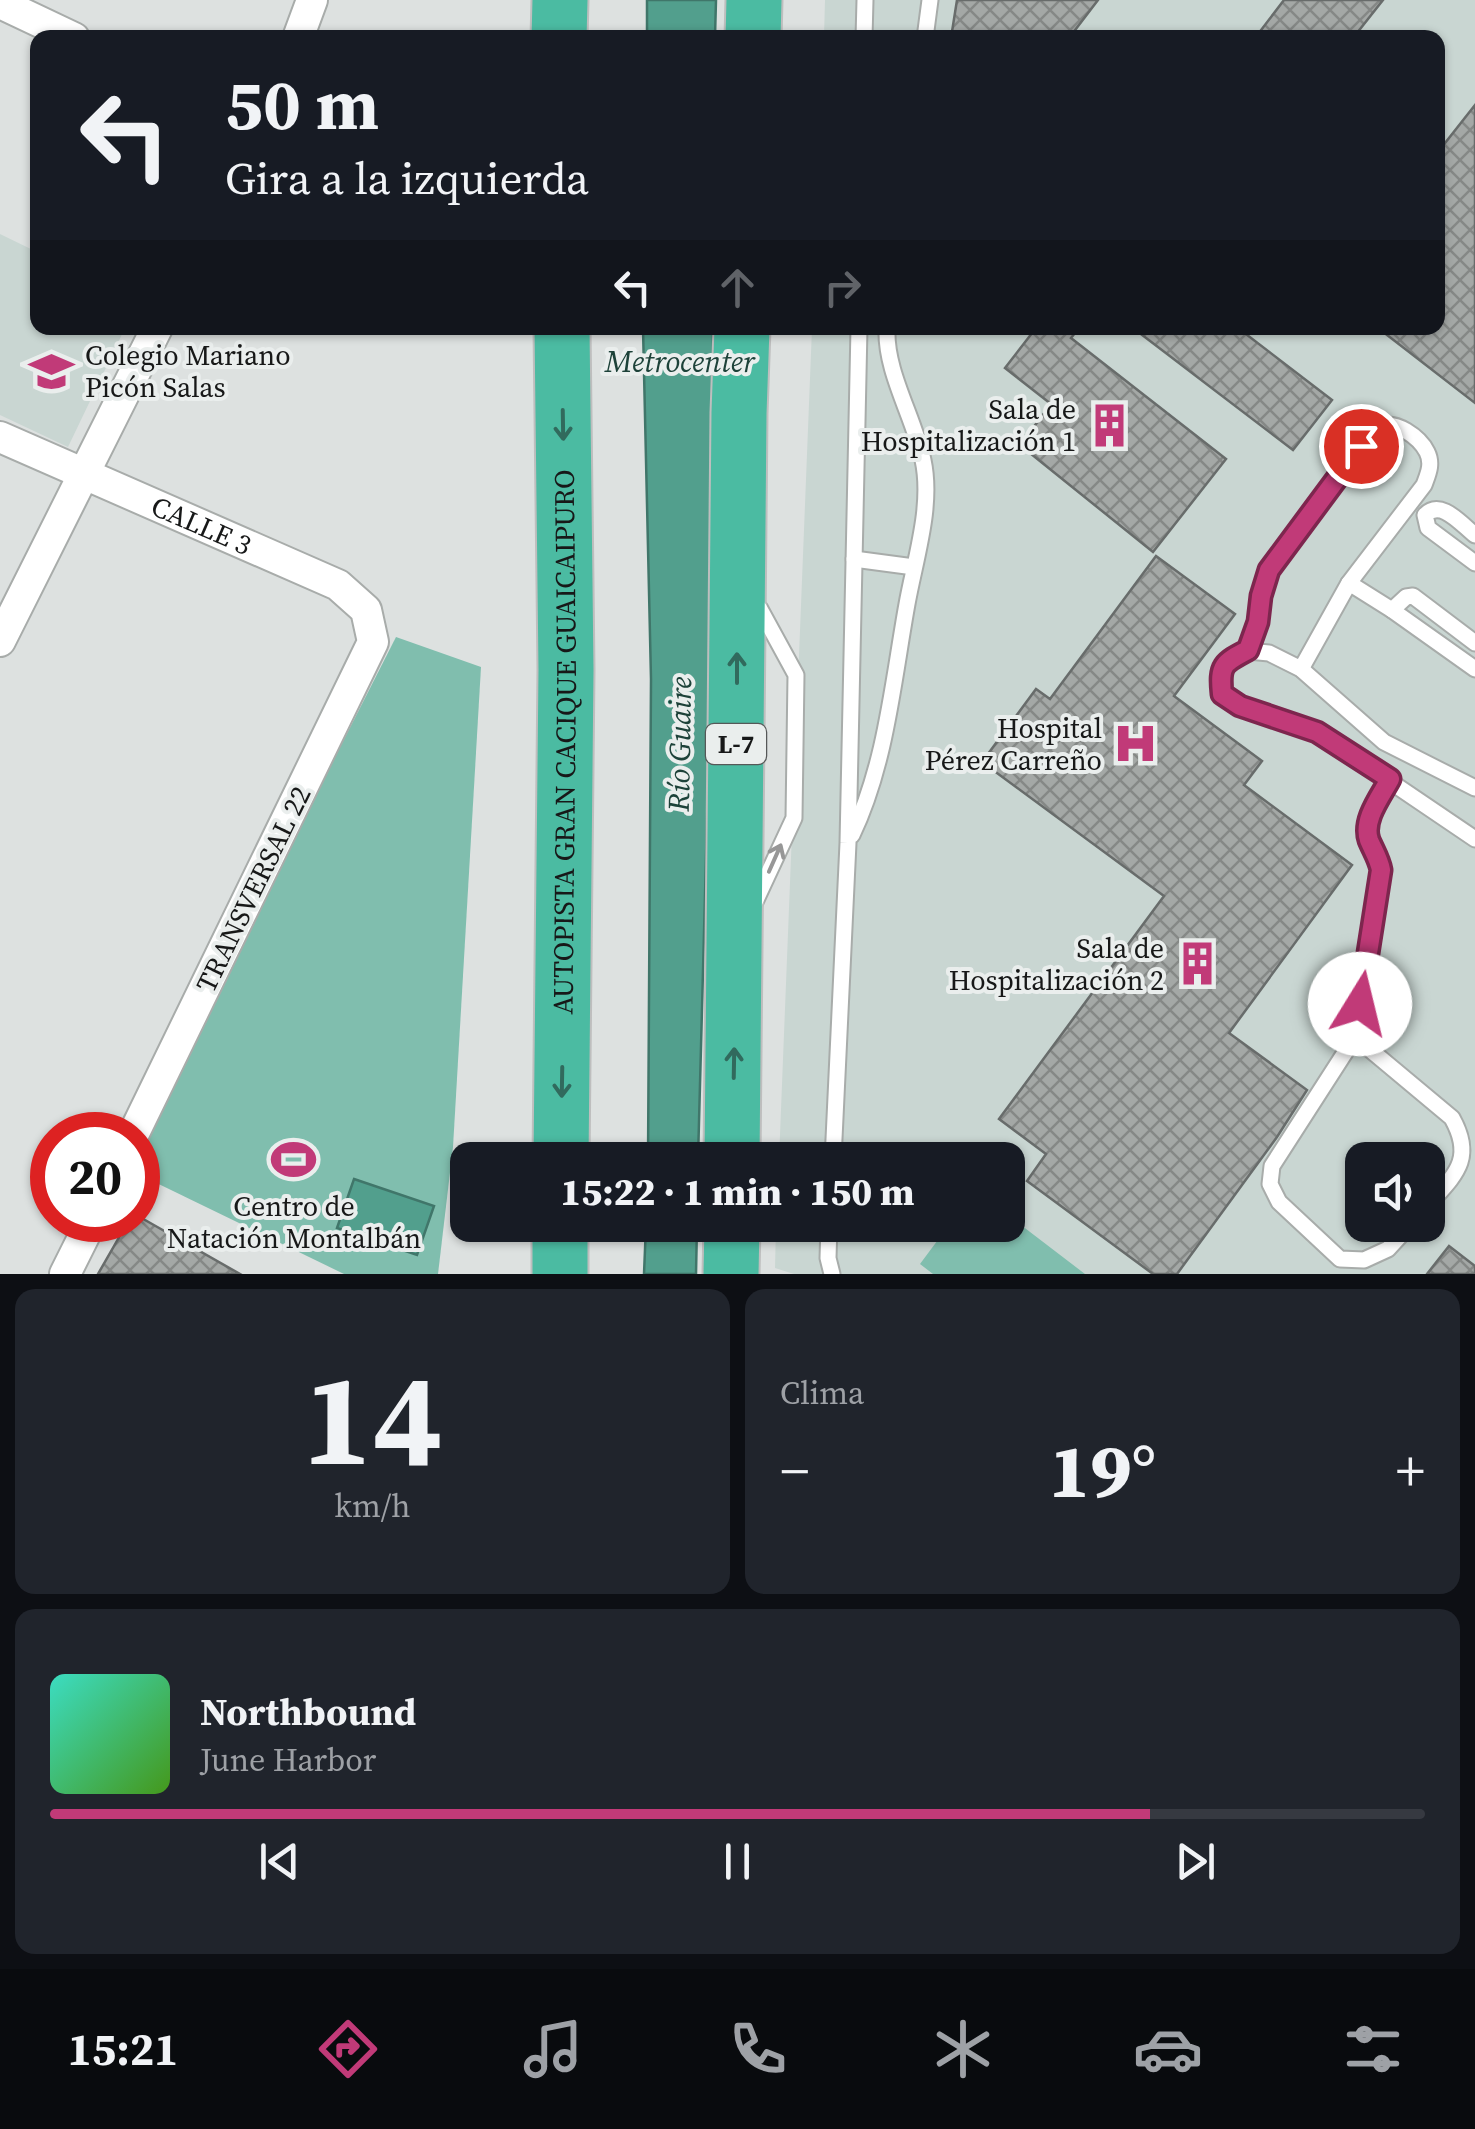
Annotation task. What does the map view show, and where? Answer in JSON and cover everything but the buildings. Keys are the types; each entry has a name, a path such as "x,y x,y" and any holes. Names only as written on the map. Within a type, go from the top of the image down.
{"highway":[{"path":"559,30 560,0"},
{"path":"752,30 754,0"},
{"name":"AUTOPISTA GRAN CACIQUE GUAICAIPURO","path":"561,1142 566,670 562,335"},
{"name":"L-7","path":"732,1142 742,335"},
{"path":"560,1242 560,1274"},
{"path":"731,1274 732,1242"}],"street":[{"path":"301,30 312,0"},
{"path":"0,3 57,30"},
{"path":"0,641 153,335"},
{"name":"CALLE 3","path":"0,437 338,585 366,610 372,642"},
{"name":"TRANSVERSAL 22","path":"144,1112 372,642"},
{"path":"66,1274 81,1242"}],"lane":[{"path":"864,0 864,30"},
{"path":"926,30 930,0"},
{"path":"834,1142 848,843 859,335"},
{"path":"848,843 866,806 880,753 925,505 924,461 886,335"},
{"path":"1248,650 1269,570 1376,428 1397,426 1415,438 1428,454 1430,468 1424,485 1349,582 1301,669"},
{"path":"1475,534 1443,510 1435,508 1425,516 1428,528 1475,563"},
{"path":"854,559 914,567"},
{"path":"1349,582 1475,669"},
{"path":"1392,610 1406,597 1414,596 1475,643"},
{"path":"1475,788 1384,742 1301,669 1269,653 1248,650 1226,661 1220,674 1222,694 1240,706 1317,732 1475,839"},
{"path":"1390,779 1367,824 1367,836 1381,870 1355,1037 1272,1166 1270,1184 1279,1202 1340,1258 1364,1260 1394,1242"},
{"path":"1355,1037 1452,1118 1461,1133 1464,1152 1458,1171 1445,1186"},
{"path":"829,1242 832,1274"}],"shaded area":[{"name":"Hospital Pérez Carreño","path":"825,0 1475,0 1475,1274 794,1274 775,1268 776,1242 1025,1242 1025,1142 780,1142 812,335 1445,335 1445,30 824,30"},
{"name":"Colegio Mariano Picón Salas","path":"0,234 30,249 30,335 122,335 68,447 0,415"},
{"path":"396,637 481,667 453,1142 450,1142 438,1274 344,1274 160,1185 160,1112 155,1112"},
{"path":"1025,1228 1085,1274 933,1274 920,1264 936,1242 1025,1242"}],"water":[{"path":"647,0 716,0 715,30 647,30"},
{"name":"Metrocenter","path":"643,335 713,335 713,594 698,1142 648,1142 651,679"},
{"path":"354,1179 434,1206 417,1255 337,1228"},
{"path":"645,1242 697,1242 696,1274 644,1274"}],"place":[{"name":"Colegio Mariano Picón Salas","path":"52,371"},
{"name":"Sala de Hospitalización 1","path":"1109,425"},
{"name":"Hospital Pérez Carreño","path":"1135,744"},
{"name":"Sala de Hospitalización 2","path":"1197,964"},
{"name":"Centro de Natación Montalbán","path":"294,1160"}],"route":[{"path":"1360,1004 1381,870 1367,836 1367,824 1390,779 1317,732 1240,706 1222,694 1220,674 1226,661 1248,650 1269,570 1361,446"}],"water label":[{"name":"Río Guaire","path":"680,744"}]}
